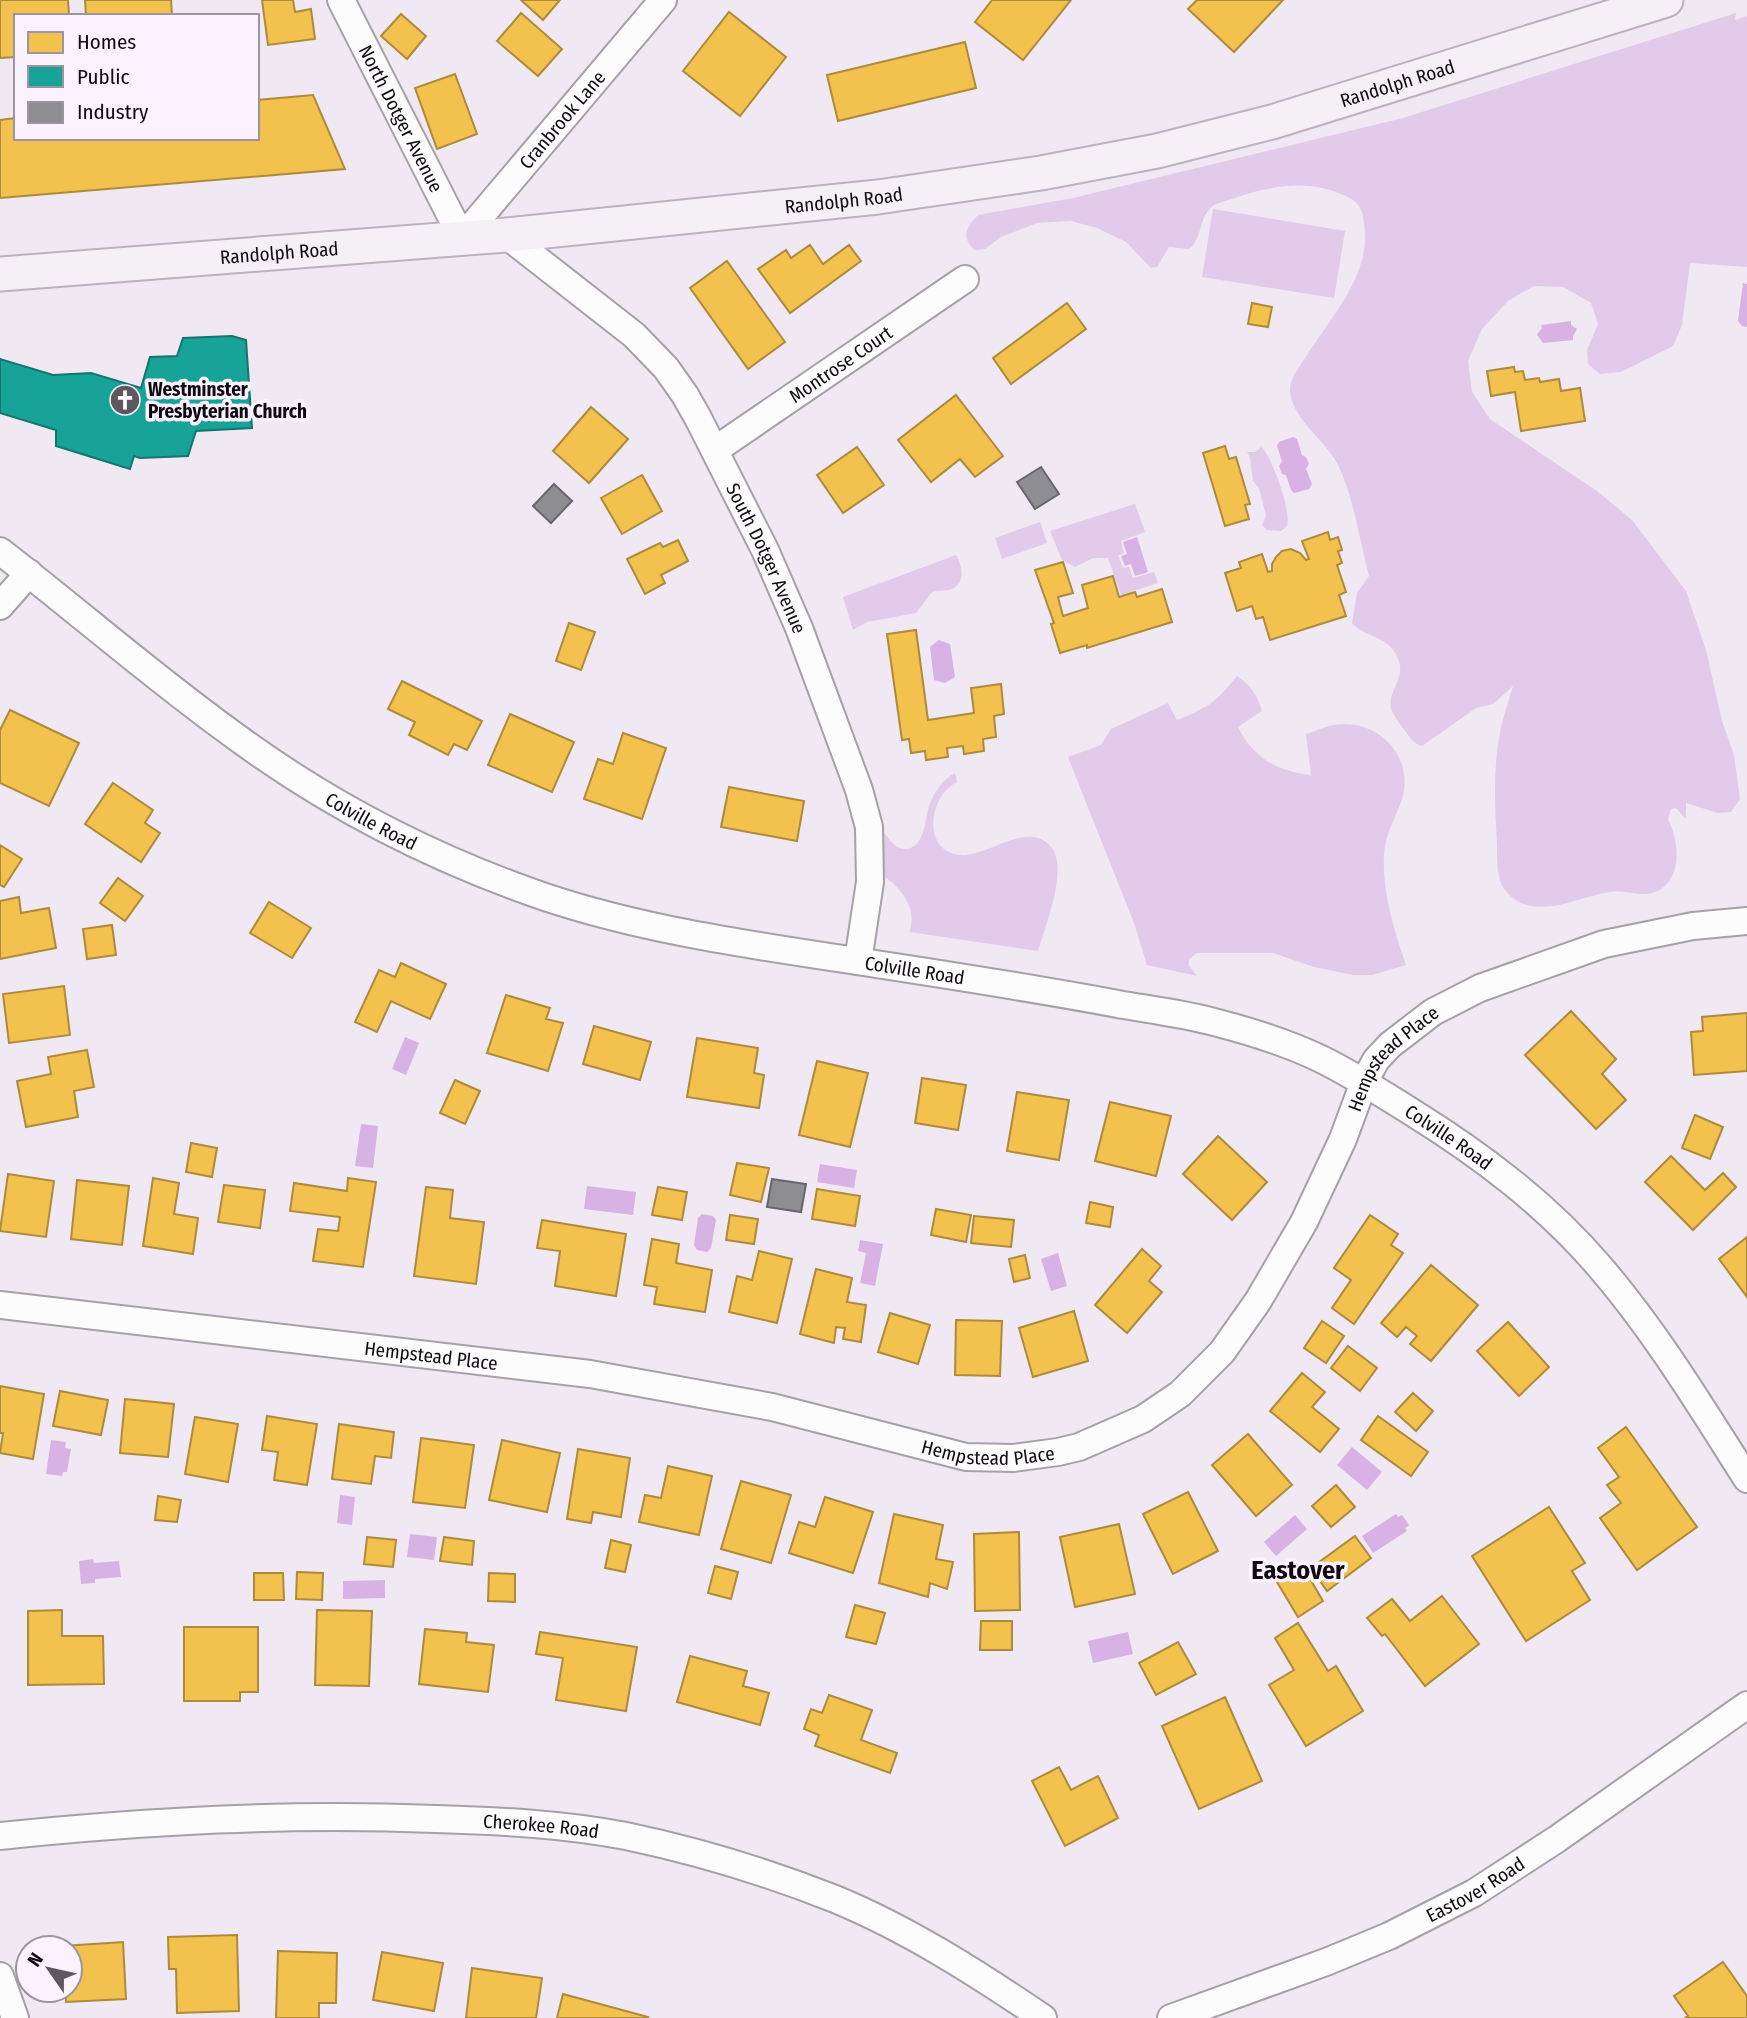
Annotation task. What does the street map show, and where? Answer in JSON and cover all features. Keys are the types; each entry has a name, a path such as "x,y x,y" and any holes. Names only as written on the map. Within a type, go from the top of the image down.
{"main road":[{"name":"Randolph Road","path":"0,274 506,235 878,197 1041,173 1157,151 1272,122 1666,0"}],"street":[{"name":"North Dotger Avenue","path":"341,0 462,238"},
{"name":"Cranbrook Lane","path":"462,238 663,0"},
{"name":"South Dotger Avenue","path":"506,235 634,335 666,368 685,395 715,450 765,550 799,628 859,790 871,846 870,882 858,961"},
{"name":"Montrose Court","path":"715,450 965,279"},
{"name":"Colville Road","path":"0,551 240,740 324,796 398,837 474,872 636,922 736,942 1041,990 1217,1023 1318,1058 1364,1082 1466,1146 1522,1189 1557,1222 1619,1291 1692,1394 1747,1479"},
{"path":"0,606 29,573"},
{"name":"Hempstead Place","path":"0,1305 590,1374 759,1405 966,1457 1014,1458 1058,1452 1079,1447 1143,1419 1180,1394 1222,1352 1258,1301 1304,1222 1343,1139 1364,1082 1376,1060 1390,1045 1441,1007 1480,988 1604,944 1693,926 1747,921"},
{"name":"Eastover Road","path":"1171,2018 1389,1936 1474,1893 1558,1839 1747,1705"},
{"name":"Cherokee Road","path":"0,1836 132,1823 253,1817 358,1816 521,1822 626,1836 740,1865 836,1900 921,1942 1043,2018"},
{"path":"0,1976 15,2018"}],"shaded area":[{"path":"1736,13 1735,20 1747,16 1747,267 1690,263 1682,325 1673,346 1621,372 1600,374 1588,364 1587,350 1598,324 1591,303 1563,287 1534,286 1508,301 1482,329 1468,361 1472,392 1490,419 1597,491 1632,520 1686,591 1706,650 1722,721 1734,755 1740,799 1731,812 1718,813 1686,803 1686,819 1676,808 1671,809 1668,820 1677,852 1676,864 1667,884 1659,890 1647,894 1615,891 1558,905 1527,905 1514,899 1504,889 1497,862 1496,764 1500,731 1513,686 1493,704 1476,708 1422,746 1409,736 1391,708 1392,694 1400,674 1398,659 1389,645 1352,623 1357,593 1369,576 1343,475 1331,454 1301,418 1291,398 1290,388 1294,375 1346,297 1360,265 1365,232 1363,215 1358,205 1342,194 1309,186 1284,186 1247,194 1214,205 1205,215 1197,239 1189,249 1169,247 1157,267 1151,268 1126,242 1097,228 1071,221 1037,223 1001,237 985,249 975,250 966,236 971,223 978,215 1073,198 1403,118"},
{"path":"1213,209 1345,231 1334,298 1202,277"},
{"path":"1743,283 1747,284 1747,327 1738,321"},
{"path":"1571,321 1571,325 1577,329 1573,340 1543,343 1537,335 1541,325"},
{"path":"1293,437 1297,439 1302,455 1309,464 1306,469 1312,484 1309,489 1294,493 1279,466 1282,461 1277,446 1279,442"},
{"path":"1261,447 1275,472 1287,510 1287,526 1281,531 1267,530 1262,525 1266,516 1259,488 1253,481 1247,452 1255,452"},
{"path":"1135,504 1145,532 1121,541 1124,554 1118,555 1123,568 1129,567 1133,578 1154,572 1158,583 1121,595 1108,558 1093,558 1075,567 1062,560 1050,531"},
{"path":"1040,522 1047,543 1002,559 995,538"},
{"path":"1137,537 1148,572 1135,576 1131,564 1125,566 1121,556 1127,554 1123,542"},
{"path":"956,555 962,575 954,588 932,592 916,613 867,622 853,630 843,597"},
{"path":"939,640 950,644 955,677 945,683 934,680 930,647"},
{"path":"1237,676 1253,691 1262,711 1238,727 1251,747 1277,767 1311,775 1306,734 1338,724 1358,725 1371,730 1392,746 1399,758 1405,785 1386,840 1384,869 1390,911 1406,965 1372,975 1353,975 1314,967 1273,953 1197,953 1189,959 1189,966 1197,976 1147,965 1134,923 1068,757 1101,745 1111,729 1168,703 1177,720 1197,712 1224,692"},
{"path":"955,773 957,782 947,789 935,810 933,822 939,844 960,855 1031,837 1042,839 1051,847 1056,857 1057,883 1038,951 909,932 909,906 900,891 881,874 878,829 900,848 911,848 917,844 930,803 943,782"},
{"path":"405,1037 419,1043 406,1075 392,1069"},
{"path":"361,1124 378,1126 373,1168 355,1166"},
{"path":"820,1164 857,1170 854,1188 817,1182"},
{"path":"587,1186 636,1192 633,1215 584,1209"},
{"path":"702,1214 713,1216 716,1220 711,1248 707,1252 697,1250 694,1245 698,1218"},
{"path":"860,1240 883,1244 875,1286 860,1283 866,1253 858,1251"},
{"path":"1058,1253 1067,1286 1051,1291 1041,1259"},
{"path":"51,1440 66,1442 65,1448 71,1449 67,1472 63,1472 62,1476 46,1474"},
{"path":"1352,1447 1382,1472 1367,1490 1337,1465"},
{"path":"340,1495 355,1497 352,1525 337,1523"},
{"path":"1396,1514 1398,1517 1402,1515 1409,1525 1405,1528 1407,1531 1373,1553 1362,1536"},
{"path":"1295,1515 1307,1529 1276,1556 1264,1542"},
{"path":"410,1534 437,1537 434,1560 407,1557"},
{"path":"93,1559 94,1563 119,1561 121,1577 95,1579 95,1583 81,1584 79,1561"},
{"path":"385,1580 385,1598 343,1599 343,1581"},
{"path":"1128,1632 1133,1654 1093,1663 1088,1641"}],"building: Homes":[{"path":"0,0 68,0 69,14 14,14 14,57 0,58"},
{"path":"85,0 171,0 172,14 86,14"},
{"path":"262,0 293,0 295,12 311,9 315,39 268,45"},
{"path":"521,0 560,0 543,20"},
{"path":"992,0 1071,0 1023,60 975,22"},
{"path":"1197,0 1283,0 1234,52 1188,9"},
{"path":"729,12 786,57 740,116 683,71"},
{"path":"521,13 562,49 538,76 497,41"},
{"path":"401,14 426,36 407,59 381,36"},
{"path":"965,42 976,88 838,121 827,75"},
{"path":"455,74 477,134 437,149 415,88"},
{"path":"313,95 345,169 0,198 0,120 14,118 14,140 259,140 259,100"},
{"path":"810,245 823,264 849,245 861,261 790,313 758,269 786,250 791,258"},
{"path":"727,261 785,342 748,369 690,288"},
{"path":"1067,303 1086,329 1011,384 993,358"},
{"path":"1252,303 1272,307 1268,327 1248,324"},
{"path":"1514,367 1515,372 1523,371 1525,380 1539,378 1540,382 1559,379 1561,391 1580,388 1585,421 1521,431 1515,392 1491,396 1487,371"},
{"path":"956,395 1003,456 975,477 960,459 931,482 898,440"},
{"path":"591,407 628,439 589,483 553,451"},
{"path":"1225,446 1229,459 1236,457 1250,504 1245,505 1249,519 1225,526 1203,453"},
{"path":"857,447 884,485 843,513 817,475"},
{"path":"642,475 662,511 622,534 601,498"},
{"path":"1328,532 1330,540 1338,537 1342,550 1338,551 1342,563 1337,565 1346,592 1339,595 1346,616 1270,640 1263,617 1256,619 1252,606 1237,611 1225,573 1241,568 1239,562 1262,554 1268,572 1272,571 1276,557 1282,551 1291,549 1306,560 1309,559 1302,541"},
{"path":"678,540 688,561 661,575 665,583 645,594 627,559 660,543 663,547"},
{"path":"1063,562 1073,593 1058,597 1063,616 1088,608 1082,585 1113,576 1119,597 1135,592 1137,597 1162,589 1172,622 1087,648 1087,645 1060,653 1051,624 1054,623 1035,570"},
{"path":"569,623 595,632 581,670 556,661"},
{"path":"916,630 928,720 974,713 971,688 1001,684 1004,714 994,716 996,737 983,739 984,751 964,754 963,746 947,748 948,757 926,760 925,751 911,753 909,739 902,740 887,634"},
{"path":"402,681 482,721 467,750 454,744 448,755 409,735 415,722 388,709"},
{"path":"10,710 79,743 49,806 0,783 0,730"},
{"path":"510,714 574,742 552,792 488,765"},
{"path":"623,733 666,748 642,819 584,799 598,759 613,764"},
{"path":"113,783 153,810 145,823 160,833 141,862 85,824"},
{"path":"729,787 804,801 797,841 721,827"},
{"path":"0,845 22,859 4,887 0,885"},
{"path":"118,878 143,896 125,921 100,903"},
{"path":"19,897 21,913 49,908 56,948 0,959 0,901"},
{"path":"269,902 311,928 292,958 250,933"},
{"path":"112,925 116,955 87,959 83,929"},
{"path":"401,963 446,984 430,1019 391,1001 377,1032 355,1022 379,970 395,977"},
{"path":"64,986 70,1035 9,1043 3,994"},
{"path":"506,995 550,1008 546,1019 563,1023 548,1071 487,1053"},
{"path":"1571,1011 1616,1059 1602,1074 1626,1100 1596,1129 1525,1055"},
{"path":"1747,1013 1747,1071 1694,1075 1691,1032 1703,1031 1702,1017"},
{"path":"594,1026 651,1042 640,1080 583,1064"},
{"path":"697,1038 758,1048 754,1073 764,1075 759,1108 687,1097"},
{"path":"87,1050 94,1087 74,1091 78,1117 26,1127 17,1081 51,1074 48,1057"},
{"path":"817,1061 868,1073 850,1147 799,1135"},
{"path":"922,1078 966,1085 958,1130 915,1123"},
{"path":"455,1080 480,1091 465,1124 440,1113"},
{"path":"1017,1092 1069,1100 1059,1160 1007,1151"},
{"path":"1110,1102 1171,1116 1156,1176 1095,1161"},
{"path":"1695,1115 1723,1127 1710,1159 1682,1148"},
{"path":"1218,1136 1267,1182 1232,1220 1183,1174"},
{"path":"191,1143 217,1148 212,1177 186,1172"},
{"path":"1671,1156 1705,1190 1723,1173 1736,1187 1693,1230 1645,1182"},
{"path":"737,1163 769,1168 761,1202 730,1195"},
{"path":"8,1174 54,1181 46,1237 0,1231"},
{"path":"153,1178 179,1183 174,1214 198,1218 193,1254 143,1246"},
{"path":"348,1178 376,1182 363,1267 313,1261 318,1229 338,1231 340,1217 290,1211 294,1183 347,1191"},
{"path":"77,1180 129,1186 122,1245 71,1239"},
{"path":"224,1185 265,1190 260,1228 218,1222"},
{"path":"426,1187 453,1190 450,1218 484,1222 476,1284 414,1276"},
{"path":"658,1187 687,1192 682,1220 652,1215"},
{"path":"817,1189 860,1196 855,1226 812,1219"},
{"path":"1090,1202 1113,1207 1110,1227 1086,1223"},
{"path":"936,1209 971,1215 966,1242 931,1235"},
{"path":"730,1215 758,1219 754,1244 726,1240"},
{"path":"1370,1215 1398,1234 1391,1245 1403,1253 1354,1324 1332,1308 1351,1280 1334,1268"},
{"path":"974,1216 1014,1220 1011,1247 971,1243"},
{"path":"542,1220 626,1234 616,1296 555,1286 560,1251 537,1248"},
{"path":"1747,1237 1747,1297 1719,1259"},
{"path":"652,1239 679,1244 676,1263 712,1270 705,1312 654,1304 657,1287 644,1285"},
{"path":"1142,1249 1161,1266 1149,1281 1162,1292 1127,1333 1095,1305"},
{"path":"759,1251 792,1259 777,1323 729,1312 737,1276 752,1280"},
{"path":"1025,1255 1030,1278 1014,1282 1009,1259"},
{"path":"1431,1265 1478,1305 1431,1361 1410,1344 1417,1336 1406,1327 1397,1337 1381,1323"},
{"path":"816,1269 852,1278 847,1302 866,1305 861,1342 843,1339 845,1328 836,1327 834,1343 800,1334"},
{"path":"1074,1311 1088,1361 1033,1377 1019,1328"},
{"path":"890,1313 930,1325 918,1364 878,1352"},
{"path":"956,1320 1002,1321 1000,1376 955,1375"},
{"path":"1322,1321 1344,1336 1326,1363 1304,1348"},
{"path":"1508,1322 1549,1367 1519,1396 1477,1351"},
{"path":"1348,1346 1377,1368 1360,1391 1331,1368"},
{"path":"1302,1373 1325,1392 1312,1407 1339,1429 1320,1452 1270,1411"},
{"path":"0,1386 44,1394 33,1459 0,1453 3,1433 0,1433"},
{"path":"60,1391 108,1400 101,1435 53,1426"},
{"path":"1413,1393 1433,1411 1416,1431 1395,1412"},
{"path":"125,1399 174,1404 168,1457 120,1453"},
{"path":"267,1416 317,1424 307,1485 274,1480 278,1452 262,1450"},
{"path":"1378,1416 1428,1452 1411,1476 1361,1440"},
{"path":"195,1417 238,1424 228,1482 185,1474"},
{"path":"339,1424 394,1432 391,1458 375,1456 371,1484 332,1479"},
{"path":"1626,1427 1697,1527 1637,1570 1600,1518 1621,1503 1607,1485 1619,1477 1598,1448"},
{"path":"1248,1434 1292,1485 1256,1516 1212,1465"},
{"path":"421,1438 474,1445 465,1508 413,1502"},
{"path":"502,1440 560,1453 547,1512 489,1500"},
{"path":"578,1449 630,1458 621,1517 593,1512 591,1523 567,1519"},
{"path":"668,1466 712,1476 699,1535 639,1522 645,1495 661,1498"},
{"path":"741,1481 791,1495 771,1563 721,1549"},
{"path":"1336,1485 1355,1507 1331,1527 1312,1506"},
{"path":"1188,1492 1218,1551 1173,1574 1143,1514"},
{"path":"158,1496 181,1500 177,1522 155,1520"},
{"path":"825,1497 873,1512 853,1573 789,1553 799,1522 815,1527"},
{"path":"1549,1507 1585,1563 1572,1571 1590,1600 1526,1641 1472,1556"},
{"path":"894,1514 943,1525 936,1559 953,1562 947,1589 930,1583 928,1597 879,1583"},
{"path":"1119,1524 1135,1594 1075,1607 1060,1537"},
{"path":"1019,1532 1020,1610 975,1611 974,1534"},
{"path":"1355,1536 1371,1558 1327,1591 1311,1568"},
{"path":"367,1537 396,1540 393,1567 364,1564"},
{"path":"444,1537 474,1541 472,1565 440,1561"},
{"path":"611,1540 631,1545 625,1572 605,1568"},
{"path":"715,1566 738,1572 731,1599 708,1593"},
{"path":"1303,1567 1323,1601 1298,1617 1277,1582"},
{"path":"297,1572 323,1573 322,1600 296,1599"},
{"path":"254,1573 283,1573 284,1600 254,1600"},
{"path":"489,1573 515,1574 515,1602 488,1601"},
{"path":"1442,1596 1479,1644 1425,1686 1385,1634 1382,1636 1367,1618 1392,1599 1410,1621"},
{"path":"855,1605 885,1613 876,1644 846,1637"},
{"path":"62,1610 62,1636 103,1636 104,1684 28,1685 28,1611"},
{"path":"317,1610 372,1611 369,1686 315,1685"},
{"path":"981,1621 1012,1621 1012,1650 980,1650"},
{"path":"1298,1623 1328,1671 1336,1666 1363,1711 1306,1746 1269,1685 1294,1670 1275,1638"},
{"path":"184,1627 258,1627 258,1692 240,1692 240,1701 184,1701"},
{"path":"425,1629 467,1633 466,1642 494,1645 488,1692 419,1684"},
{"path":"540,1632 637,1647 626,1711 556,1700 563,1658 536,1654"},
{"path":"1178,1642 1196,1674 1156,1695 1139,1663"},
{"path":"690,1656 747,1671 743,1686 769,1693 760,1725 677,1702"},
{"path":"829,1695 872,1710 861,1740 897,1753 890,1773 815,1746 819,1735 804,1729 811,1709 822,1713"},
{"path":"1225,1697 1262,1781 1199,1809 1162,1726"},
{"path":"1059,1767 1071,1790 1098,1776 1118,1818 1065,1846 1032,1781"},
{"path":"237,1935 239,2011 177,2013 176,1969 169,1969 168,1937"},
{"path":"123,1942 126,1999 84,2001 84,1945"},
{"path":"278,1951 337,1953 336,2003 319,2003 319,2018 276,2018"},
{"path":"382,1952 443,1963 434,2011 373,2000"},
{"path":"1723,1962 1747,1996 1747,2018 1685,2018 1688,2016 1674,1996"},
{"path":"472,1968 542,1978 536,2018 466,2018"},
{"path":"563,1994 648,2017 557,2018"}],"building: Public":[{"name":"Westminster Presbyterian Church","path":"232,336 246,340 252,428 196,431 188,456 134,456 130,469 56,446 56,430 0,413 0,359 53,375 91,373 141,388 150,357 177,356 183,338"}],"building: Industry":[{"path":"1041,467 1059,494 1035,509 1017,482"},
{"path":"554,484 572,501 551,523 533,506"},
{"path":"772,1179 806,1184 801,1212 767,1207"}],"place":[{"name":"Westminster Presbyterian Church","path":"125,400"}],"district":[{"name":"Eastover","path":"1298,1570"}]}
